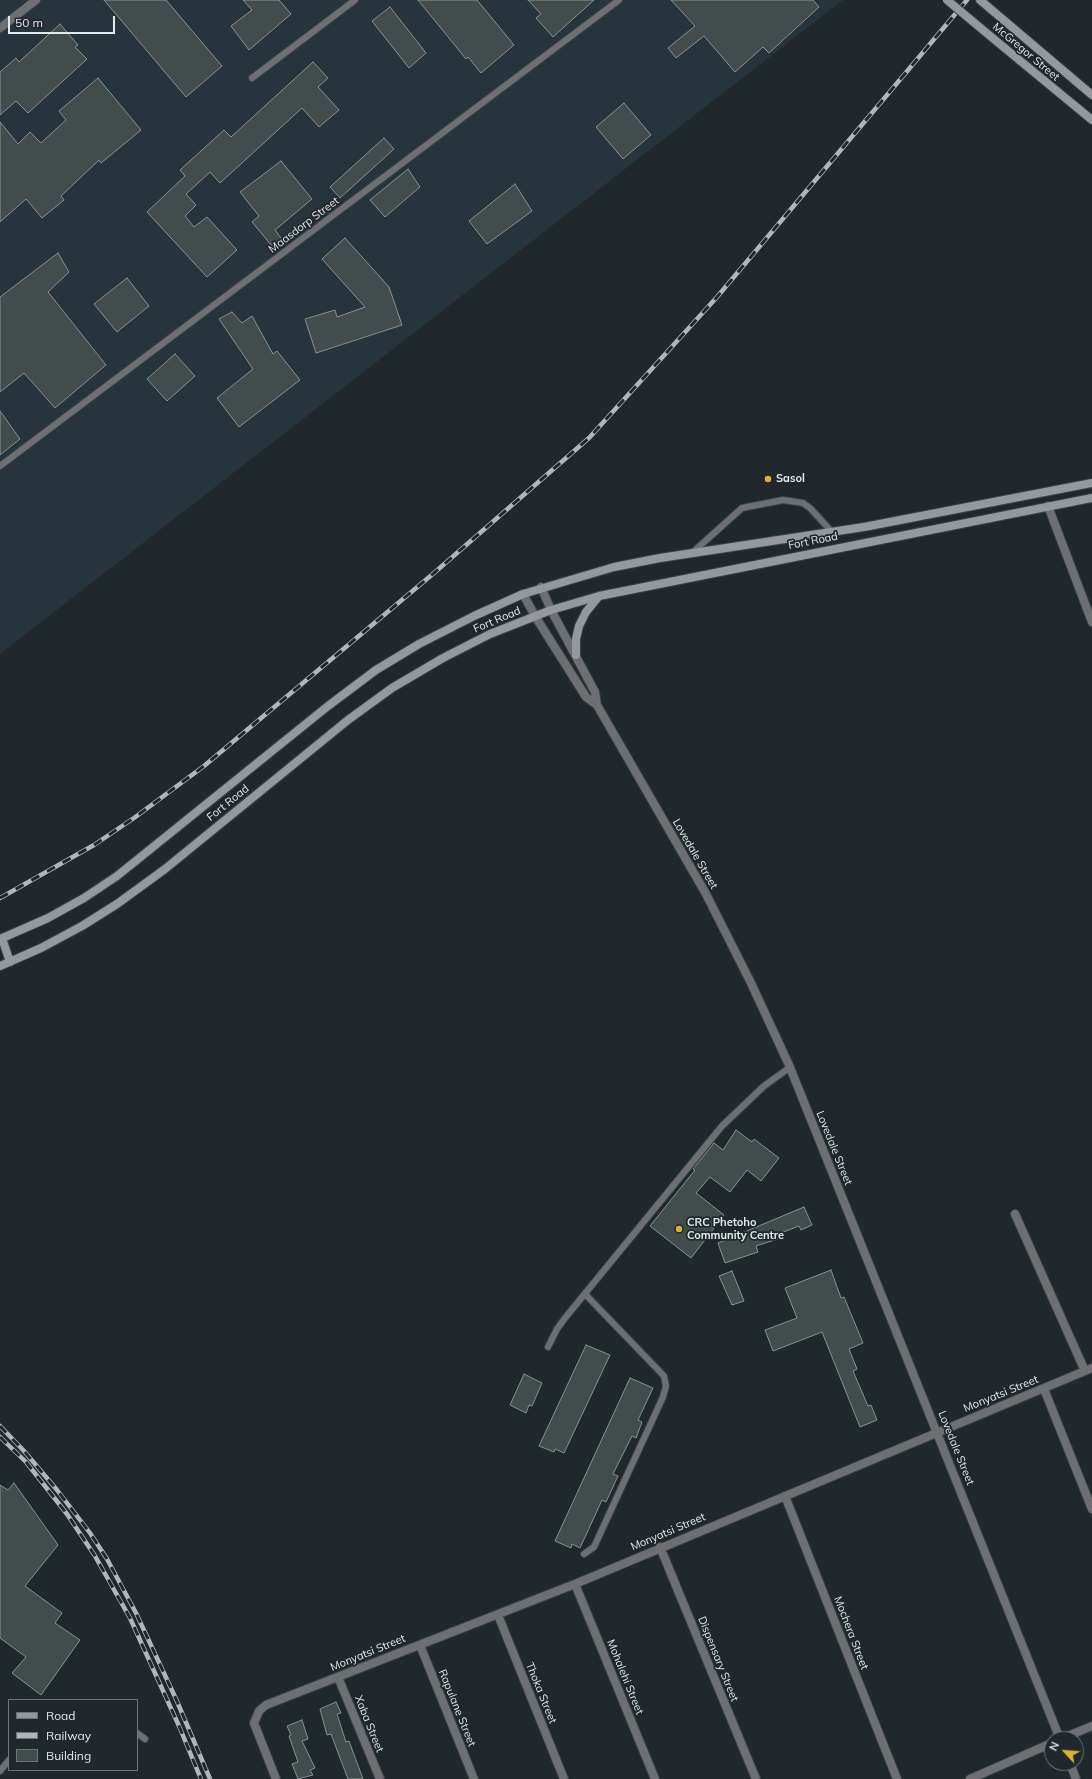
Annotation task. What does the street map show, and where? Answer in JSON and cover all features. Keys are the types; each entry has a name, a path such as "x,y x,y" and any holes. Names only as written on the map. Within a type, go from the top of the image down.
{"main road":[{"name":"McGregor Street","path":"946,0 1092,120"},
{"name":"McGregor Street","path":"980,0 1092,95"},
{"name":"Fort Road","path":"1,938 48,918 84,898 117,876 328,706 376,670 426,640 523,594 541,587 614,567 832,532 1092,483"},
{"name":"Fort Road","path":"0,966 82,926 118,904 165,869 348,720 392,688 449,655 490,634 551,610 599,596 1092,498"},
{"path":"576,655 576,639 579,626 586,612 599,596"},
{"path":"1,938 10,962"}],"street":[{"path":"0,28 36,0"},
{"path":"1048,506 1092,622"},
{"name":"Lovedale Street","path":"541,587 551,610 595,692 597,705 706,894 751,983 790,1068 1058,1731"},
{"path":"523,594 535,616 586,697 597,705"},
{"path":"1015,1214 1089,1370"},
{"name":"Monyatsi Street","path":"276,1779 256,1730 256,1717 259,1711 266,1705 576,1584 660,1547 1089,1370"},
{"path":"1044,1389 1092,1509"},
{"name":"Mochera Street","path":"785,1496 897,1779"},
{"name":"Dispensary Street","path":"660,1547 756,1779"},
{"name":"Mohalehi Street","path":"576,1584 655,1779"},
{"name":"Thoka Street","path":"498,1615 564,1779"},
{"name":"Rapulane Street","path":"420,1645 474,1779"},
{"name":"Xaba Street","path":"338,1677 380,1779"},
{"path":"1080,1731 1092,1726"},
{"path":"970,1779 1044,1747"}],"lane":[{"path":"252,78 355,0"},
{"name":"Maasdorp Street","path":"0,466 619,0"},
{"path":"691,554 742,508 783,500 803,503 810,508 832,532"},
{"path":"548,1347 557,1329 722,1126 764,1086 790,1068"},
{"path":"584,1554 594,1547 663,1397 666,1386 664,1376 585,1294"},
{"path":"138,1734 144,1739"},
{"path":"0,1771 8,1761"}],"shaded area":[{"path":"0,0 843,0 0,654"}],"building":[{"path":"104,0 166,0 222,66 186,97"},
{"path":"243,0 279,0 291,14 249,50 231,26 252,10"},
{"path":"418,0 477,0 514,45 481,73 468,57 466,59"},
{"path":"528,0 594,0 553,37 536,18 541,14"},
{"path":"671,0 813,0 819,7 769,53 763,47 735,72 704,36 676,58 668,48 695,26"},
{"path":"390,7 426,53 409,68 372,21"},
{"path":"60,24 78,45 75,47 87,59 28,113 16,101 0,115 0,72 16,58 19,62"},
{"path":"313,62 328,78 318,87 339,110 319,127 302,108 220,183 210,172 186,194 196,205 185,216 194,227 207,217 237,250 207,277 147,212 185,176 180,170 224,130 231,137"},
{"path":"98,78 141,130 101,163 99,160 61,196 64,200 42,218 26,199 0,222 0,122 18,144 30,132 41,143 66,120 59,111"},
{"path":"624,103 651,135 623,159 596,127"},
{"path":"384,138 394,149 340,198 330,187"},
{"path":"281,161 312,199 275,230 281,238 272,246 252,222 259,216 240,192"},
{"path":"408,169 420,187 385,217 370,200"},
{"path":"515,184 532,211 487,244 469,221"},
{"path":"345,238 389,287 402,325 316,353 305,319 335,310 337,317 365,307 322,259"},
{"path":"58,253 69,272 48,292 106,365 55,408 24,373 0,392 0,297"},
{"path":"127,278 149,306 117,332 94,304"},
{"path":"232,312 242,323 252,316 273,354 277,351 300,380 239,427 217,398 253,369 219,319"},
{"path":"175,354 195,376 167,401 147,379"},
{"path":"0,411 20,439 0,455"},
{"path":"736,1130 752,1142 754,1139 779,1158 761,1181 747,1170 730,1192 710,1177 696,1193 724,1215 691,1258 650,1226 695,1170 693,1169 714,1143 723,1150"},
{"path":"804,1207 812,1225 801,1230 799,1226 776,1235 778,1239 756,1246 758,1252 725,1263 718,1243"},
{"path":"831,1270 841,1298 844,1297 863,1343 849,1349 857,1369 853,1371 868,1406 871,1405 877,1420 860,1427 822,1332 773,1351 765,1330 797,1318 785,1288"},
{"path":"732,1271 744,1301 732,1305 719,1276"},
{"path":"586,1345 610,1355 564,1453 555,1449 554,1452 539,1446"},
{"path":"524,1374 542,1383 532,1406 529,1405 526,1413 510,1405"},
{"path":"630,1378 653,1388 638,1420 642,1422 636,1438 632,1436 613,1474 618,1476 606,1502 602,1500 580,1548 572,1544 571,1548 555,1541"},
{"path":"14,1483 58,1545 25,1586 62,1613 55,1623 80,1640 41,1695 12,1673 26,1657 0,1638 0,1485 8,1490"},
{"path":"336,1702 341,1713 337,1714 346,1742 349,1741 363,1779 348,1779 331,1734 327,1735 320,1709"},
{"path":"302,1720 308,1739 302,1741 315,1768 310,1770 313,1775 298,1779 292,1764 298,1762 287,1726"}],"railway":[{"path":"0,898 94,845 134,818 204,766 434,573 589,438 717,297 967,0"},
{"path":"0,1426 24,1451 57,1490 90,1533 107,1559 136,1613 176,1699 210,1779"},
{"path":"0,1437 26,1462 67,1514 95,1556 130,1618 179,1726 201,1779"}],"place":[{"name":"Sasol","path":"768,479"},
{"name":"CRC Phetoho Community Centre","path":"679,1229"}]}
